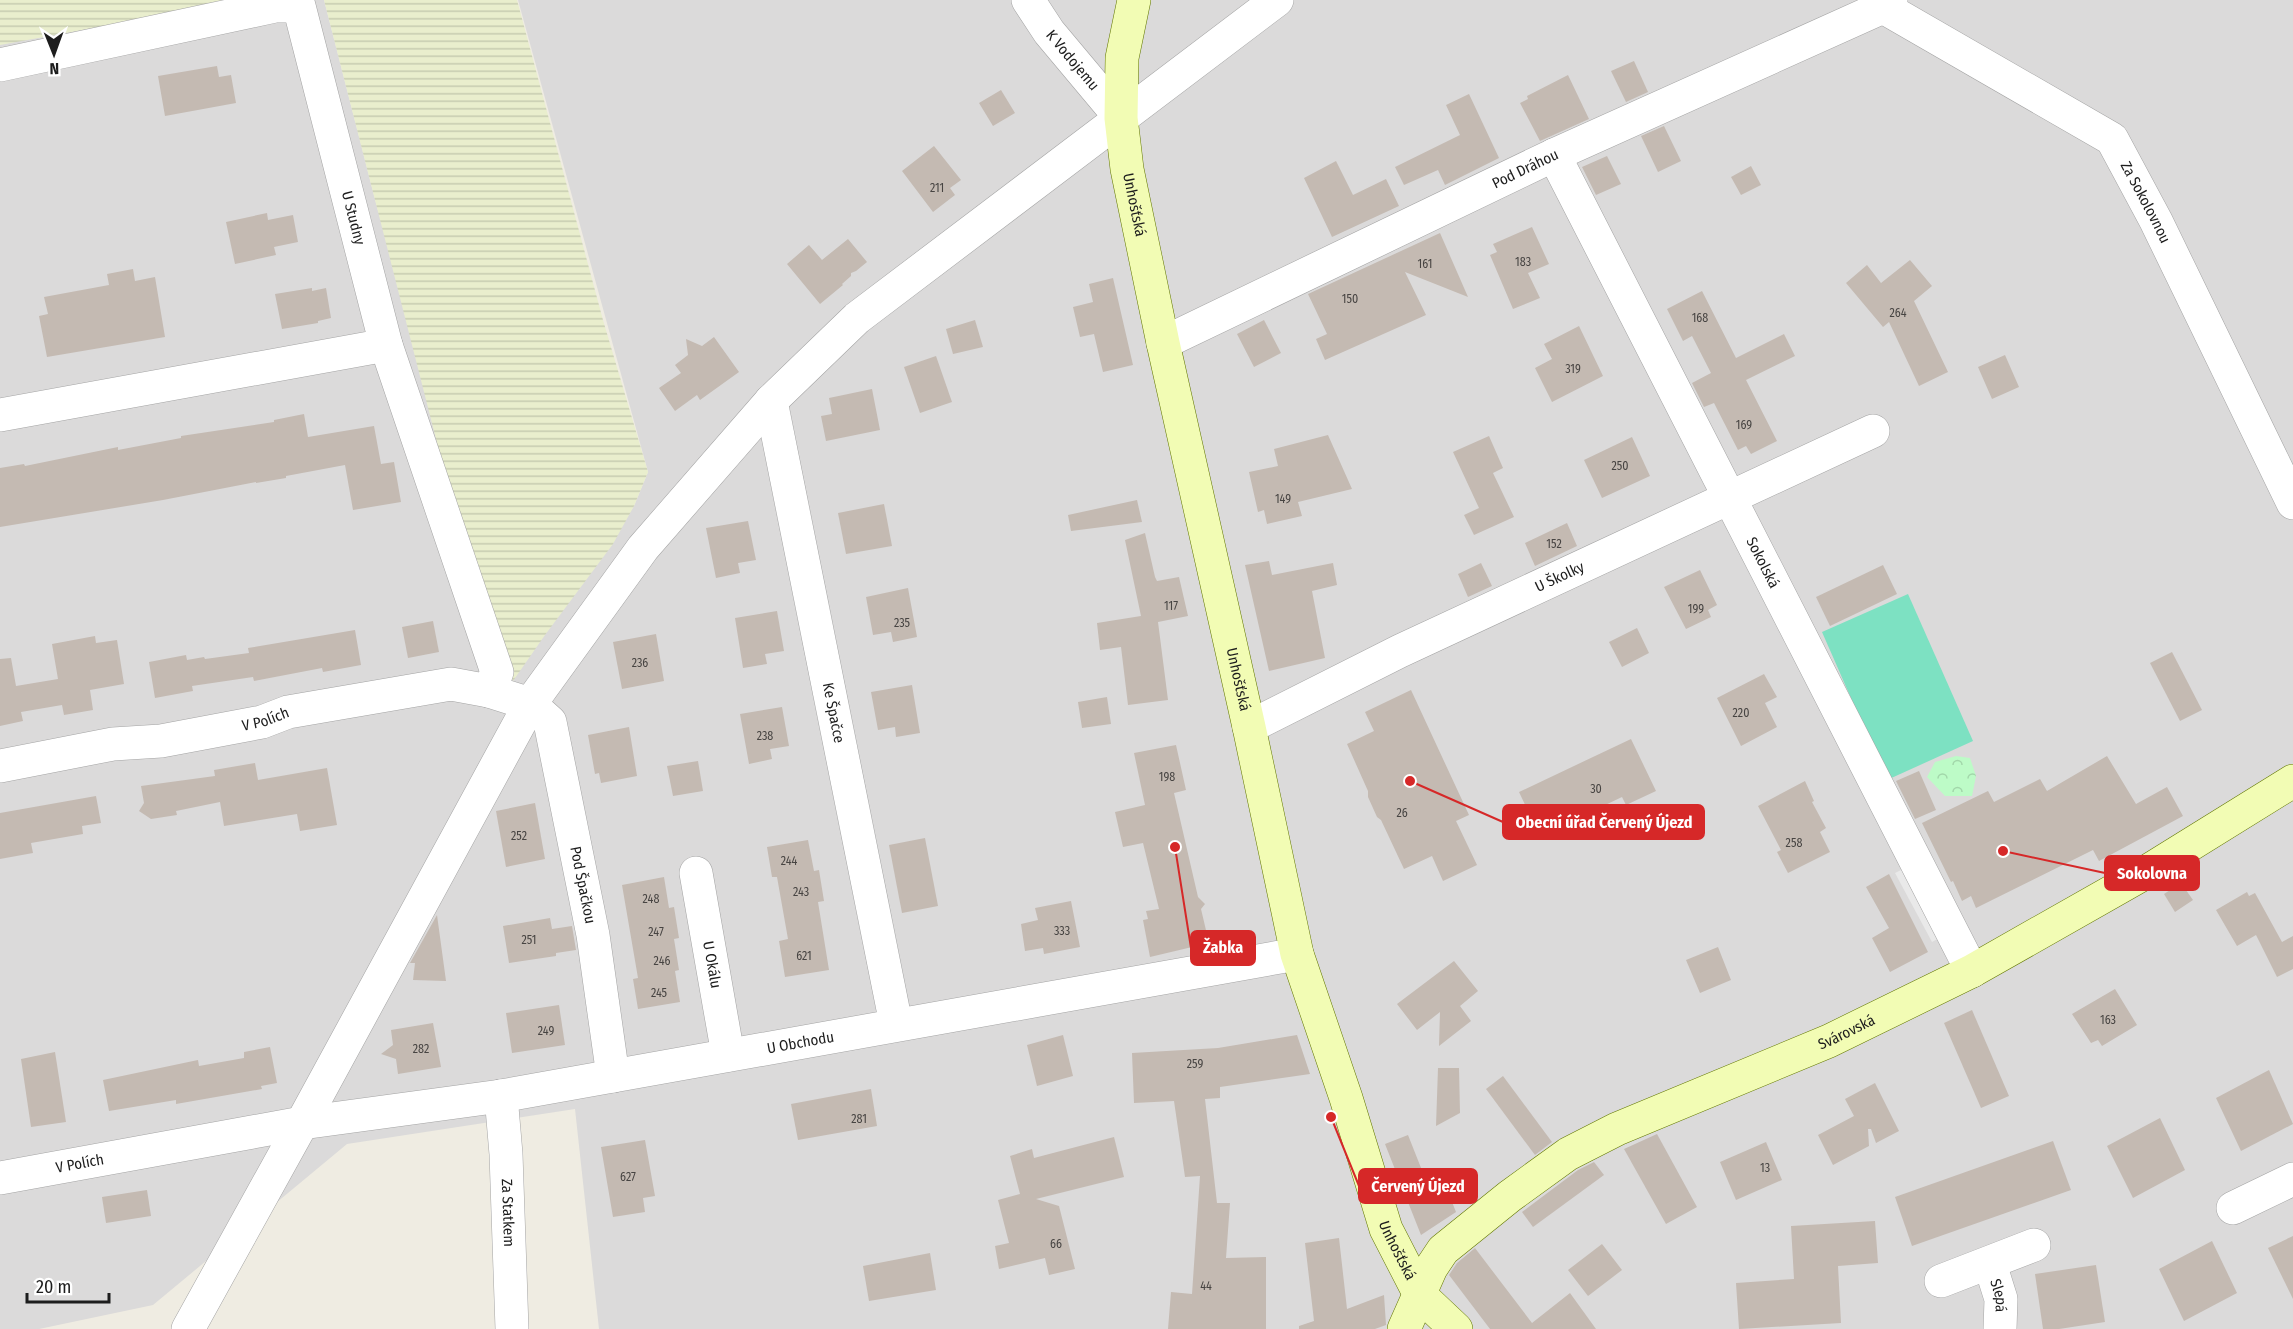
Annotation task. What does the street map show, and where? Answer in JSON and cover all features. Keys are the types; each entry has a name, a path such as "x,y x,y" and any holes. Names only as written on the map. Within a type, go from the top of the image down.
{"main road":[{"name":"Unhošťská","path":"1134,0 1122,58 1121,118 1127,169 1297,954 1346,1098 1386,1229 1420,1295 1456,1329"},
{"name":"Svárovská","path":"1404,1329 1431,1268 1443,1250 1510,1196 1568,1154 1617,1129 1829,1041 1972,971 2143,874 2293,782"}],"street":[{"name":"K Vodojemu","path":"1028,0 1049,32 1121,118"},
{"path":"188,1329 530,704 643,548 771,401 857,318 1277,0"},
{"name":"Pod Dráhou","path":"1163,343 1554,155 1887,3"},
{"name":"Za Sokolovnou","path":"1887,3 2112,139 2156,221 2293,503"},
{"name":"U Studny","path":"0,65 275,6 299,6 386,345"},
{"name":"Sokolská","path":"1554,155 1972,971"},
{"path":"0,415 386,345 497,672 489,691"},
{"name":"Ke Špačce","path":"771,401 896,1024"},
{"name":"U Školky","path":"1249,727 1400,651 1873,431"},
{"name":"V Polích","path":"0,766 113,744 161,741 262,722 288,712 451,684 489,691 530,704"},
{"name":"Pod Špačkou","path":"530,704 550,722 593,935 613,1076"},
{"name":"U Okálu","path":"696,873 728,1055"},
{"name":"U Obchodu","path":"302,1123 501,1096 1297,954"},
{"name":"Za Statkem","path":"501,1096 506,1154 512,1329"},
{"name":"V Polích","path":"0,1178 302,1123"},
{"path":"2233,1208 2293,1179"},
{"name":"Slepá","path":"1941,1281 1990,1264 2034,1245"},
{"name":"Slepá","path":"1990,1264 2001,1299 2000,1329"}],"shaded area":[{"path":"215,0 324,0 377,207 513,680 634,506 648,472 518,0 2293,0 2293,1329 599,1329 575,1109 347,1144 153,1305 39,1329 0,1329 0,39"},
{"path":"1915,863 1952,931 1932,942 1895,873"}],"green space":[{"path":"0,0 233,0 0,45"},
{"path":"324,0 517,0 603,320 648,472 634,506 613,544 513,681 449,490"},
{"path":"1908,594 1973,741 1887,780 1822,632"},
{"path":"1956,756 1970,758 1976,776 1972,796 1945,796 1927,777 1935,762"}],"building":[{"path":"1634,61 1648,92 1626,102 1611,71"},
{"path":"217,66 219,77 231,75 236,103 165,116 158,76"},
{"path":"1568,75 1589,119 1540,141 1520,103 1528,99 1527,96"},
{"path":"1001,90 1015,113 993,126 979,103"},
{"path":"1469,94 1499,158 1445,185 1438,170 1404,185 1395,167 1460,135 1446,105"},
{"path":"1664,126 1681,161 1658,172 1641,136"},
{"path":"934,146 961,180 950,188 955,195 933,212 902,171"},
{"path":"1607,156 1621,184 1596,195 1582,167"},
{"path":"1336,161 1353,195 1386,179 1399,206 1332,237 1304,178"},
{"path":"1751,166 1761,185 1741,195 1731,177"},
{"path":"267,213 268,220 293,215 298,242 274,247 276,255 235,264 226,222"},
{"path":"1532,227 1549,264 1528,273 1540,298 1513,309 1490,255 1497,252 1493,244"},
{"path":"1440,233 1468,297 1405,272 1426,315 1325,360 1316,339 1327,334 1308,294"},
{"path":"848,239 867,262 851,273 843,285 820,304 787,264 809,245 822,260"},
{"path":"1910,260 1932,286 1914,301 1948,372 1919,386 1889,322 1883,327 1846,283 1867,265 1881,283"},
{"path":"133,269 135,281 155,277 165,337 47,357 39,316 48,314 44,297 109,285 107,274"},
{"path":"1113,278 1133,365 1103,372 1094,334 1080,337 1073,307 1093,302 1089,284"},
{"path":"312,288 312,291 326,288 331,318 318,321 318,323 282,329 275,294"},
{"path":"1702,291 1736,358 1784,334 1795,356 1746,380 1777,441 1751,454 1746,446 1738,450 1714,403 1704,407 1692,383 1711,373 1692,336 1683,341 1667,309"},
{"path":"975,320 983,347 953,354 946,329"},
{"path":"1264,320 1281,353 1254,367 1237,334"},
{"path":"1579,326 1603,376 1552,402 1535,368 1552,359 1544,344"},
{"path":"714,337 739,372 700,400 697,395 675,411 659,388 681,373 675,365 688,355 686,339 702,346"},
{"path":"2005,355 2019,387 1992,399 1978,367"},
{"path":"936,356 952,402 920,413 904,367"},
{"path":"872,389 880,430 826,441 821,416 832,414 829,398"},
{"path":"304,414 308,437 374,426 381,464 394,462 401,502 353,510 345,465 286,476 286,478 0,527 0,468 24,464 25,466 118,447 118,450 181,438 181,436 274,422 274,420"},
{"path":"1328,435 1352,489 1298,502 1302,516 1267,524 1264,510 1258,512 1249,472 1278,466 1274,449"},
{"path":"1489,436 1503,468 1493,473 1514,517 1474,535 1464,515 1479,508 1453,452"},
{"path":"1632,437 1650,476 1602,498 1584,460"},
{"path":"1137,500 1142,522 1071,531 1068,515"},
{"path":"884,504 892,546 846,554 838,513"},
{"path":"748,521 756,560 738,563 740,573 716,578 706,528"},
{"path":"1567,523 1577,546 1535,566 1525,543"},
{"path":"1145,533 1157,581 1179,577 1188,616 1158,622 1168,700 1128,705 1121,647 1100,650 1097,623 1141,616 1125,540"},
{"path":"1269,561 1272,575 1333,563 1337,585 1312,591 1325,658 1269,671 1245,565"},
{"path":"1481,563 1492,586 1468,597 1458,574"},
{"path":"1883,565 1897,594 1830,626 1816,597"},
{"path":"1700,570 1717,605 1708,610 1711,617 1686,629 1664,587"},
{"path":"908,588 917,637 893,642 891,632 873,635 866,597"},
{"path":"777,611 784,651 765,654 767,664 743,668 735,618"},
{"path":"433,621 439,652 408,658 402,627"},
{"path":"1637,628 1649,653 1622,667 1609,642"},
{"path":"355,630 361,665 323,672 322,668 254,681 253,677 192,686 193,691 155,698 149,662 186,655 187,660 249,653 248,648"},
{"path":"656,634 664,681 622,689 613,642"},
{"path":"95,636 96,643 117,640 124,684 90,690 93,710 64,715 62,705 21,712 23,721 0,726 0,659 11,658 16,686 58,679 52,644"},
{"path":"2172,652 2202,710 2180,721 2150,663"},
{"path":"1764,674 1777,697 1765,703 1777,727 1741,746 1717,698"},
{"path":"912,685 920,733 896,737 895,727 878,730 871,692"},
{"path":"1411,690 1469,815 1456,821 1477,865 1443,881 1432,856 1404,869 1381,820 1377,817 1347,744 1374,731 1365,712"},
{"path":"1107,697 1111,724 1082,728 1078,702"},
{"path":"782,707 789,746 770,749 772,759 749,764 740,714"},
{"path":"629,727 637,776 601,783 599,773 595,774 588,735"},
{"path":"1631,739 1656,791 1626,805 1622,797 1540,836 1519,792"},
{"path":"1176,745 1186,790 1174,793 1198,897 1205,904 1201,909 1209,943 1150,957 1143,920 1148,919 1146,911 1159,909 1143,843 1123,847 1115,812 1145,805 1134,753"},
{"path":"2107,756 2136,804 2167,787 2183,816 2099,861 2093,850 1976,908 1971,896 1962,901 1922,823 1988,791 1994,802 2040,779 2047,791"},
{"path":"698,761 703,791 673,796 667,766"},
{"path":"255,763 258,780 327,768 337,825 300,831 297,814 224,826 220,802 176,811 177,815 151,819 139,811 144,803 141,786 215,776 214,770"},
{"path":"1919,771 1936,810 1915,819 1896,781"},
{"path":"1805,781 1814,801 1812,802 1826,828 1820,832 1830,852 1788,873 1777,852 1781,850 1758,806"},
{"path":"96,796 101,823 82,826 83,834 31,843 33,853 0,859 0,813"},
{"path":"535,803 545,859 506,867 496,811"},
{"path":"925,838 938,906 902,913 889,845"},
{"path":"808,840 814,871 819,870 824,901 818,902 829,970 785,977 779,941 788,939 777,877 772,877 767,847"},
{"path":"1889,874 1928,952 1890,972 1872,938 1889,928 1866,887"},
{"path":"664,877 669,908 674,907 679,938 674,939 679,970 675,971 680,1002 638,1009 633,979 638,978 622,885"},
{"path":"2181,883 2193,900 2175,912 2164,894"},
{"path":"2247,892 2249,896 2255,893 2282,942 2293,936 2293,969 2277,977 2256,935 2237,946 2216,910"},
{"path":"1071,901 1080,947 1044,954 1043,948 1025,951 1021,924 1038,920 1035,908"},
{"path":"437,915 446,981 413,980 415,963 410,963"},
{"path":"550,918 552,929 572,926 576,950 556,953 556,956 509,963 503,926"},
{"path":"1718,947 1731,980 1700,993 1686,960"},
{"path":"1454,961 1478,991 1460,1006 1471,1021 1439,1046 1440,1012 1417,1030 1397,1004"},
{"path":"2115,989 2137,1025 2102,1046 2098,1040 2091,1043 2072,1014"},
{"path":"559,1005 565,1045 512,1053 506,1013"},
{"path":"1972,1010 2009,1096 1981,1108 1944,1023"},
{"path":"433,1023 441,1067 398,1074 396,1059 381,1054 393,1045 391,1030"},
{"path":"1063,1035 1073,1076 1037,1086 1027,1045"},
{"path":"1297,1035 1310,1074 1220,1087 1220,1098 1205,1099 1217,1203 1230,1203 1226,1258 1266,1257 1266,1329 1168,1329 1171,1292 1192,1294 1200,1176 1185,1177 1174,1101 1134,1103 1132,1053 1218,1048"},
{"path":"270,1047 277,1083 261,1086 262,1089 176,1104 176,1100 109,1111 103,1080 198,1060 199,1066 244,1058 244,1052"},
{"path":"55,1052 66,1122 31,1127 21,1059"},
{"path":"1438,1068 1459,1068 1460,1113 1436,1126"},
{"path":"2269,1070 2293,1124 2241,1151 2216,1098"},
{"path":"1503,1076 1552,1142 1535,1155 1486,1089"},
{"path":"1875,1083 1899,1131 1876,1143 1871,1129 1868,1129 1869,1146 1833,1165 1818,1135 1854,1116 1845,1099"},
{"path":"871,1089 877,1126 798,1140 791,1104"},
{"path":"2160,1118 2185,1170 2133,1198 2107,1146"},
{"path":"1657,1134 1697,1207 1666,1224 1624,1149"},
{"path":"1408,1135 1427,1183 1442,1177 1456,1212 1421,1235 1385,1144"},
{"path":"1114,1137 1124,1177 1036,1199 1059,1206 1075,1269 1049,1275 1045,1258 999,1269 995,1246 1009,1243 998,1200 1020,1194 1010,1156 1032,1149 1034,1158"},
{"path":"645,1140 655,1196 643,1198 645,1212 613,1217 601,1147"},
{"path":"2053,1141 2071,1190 1912,1246 1895,1197"},
{"path":"1766,1142 1782,1180 1736,1200 1720,1162"},
{"path":"1594,1162 1604,1175 1533,1227 1522,1212 1578,1170"},
{"path":"147,1190 151,1216 106,1223 102,1197"},
{"path":"1875,1221 1878,1263 1838,1266 1841,1323 1739,1329 1736,1283 1794,1279 1791,1226"},
{"path":"2293,1236 2293,1299 2268,1248"},
{"path":"1339,1238 1347,1309 1384,1295 1386,1325 1375,1329 1299,1329 1299,1326 1314,1321 1305,1243"},
{"path":"2212,1241 2237,1293 2184,1321 2159,1269"},
{"path":"1602,1244 1622,1270 1588,1296 1568,1270"},
{"path":"1475,1248 1532,1323 1570,1293 1596,1329 1490,1329 1449,1275 1457,1263"},
{"path":"930,1253 936,1290 869,1301 863,1266"},
{"path":"2096,1265 2105,1322 2043,1329 2035,1274"}],"place":[{"name":"Obecní úřad Červený Újezd","path":"1410,781"},
{"name":"Žabka","path":"1175,847"},
{"name":"Sokolovna","path":"2003,851"},
{"name":"Červený Újezd","path":"1331,1117"}]}
